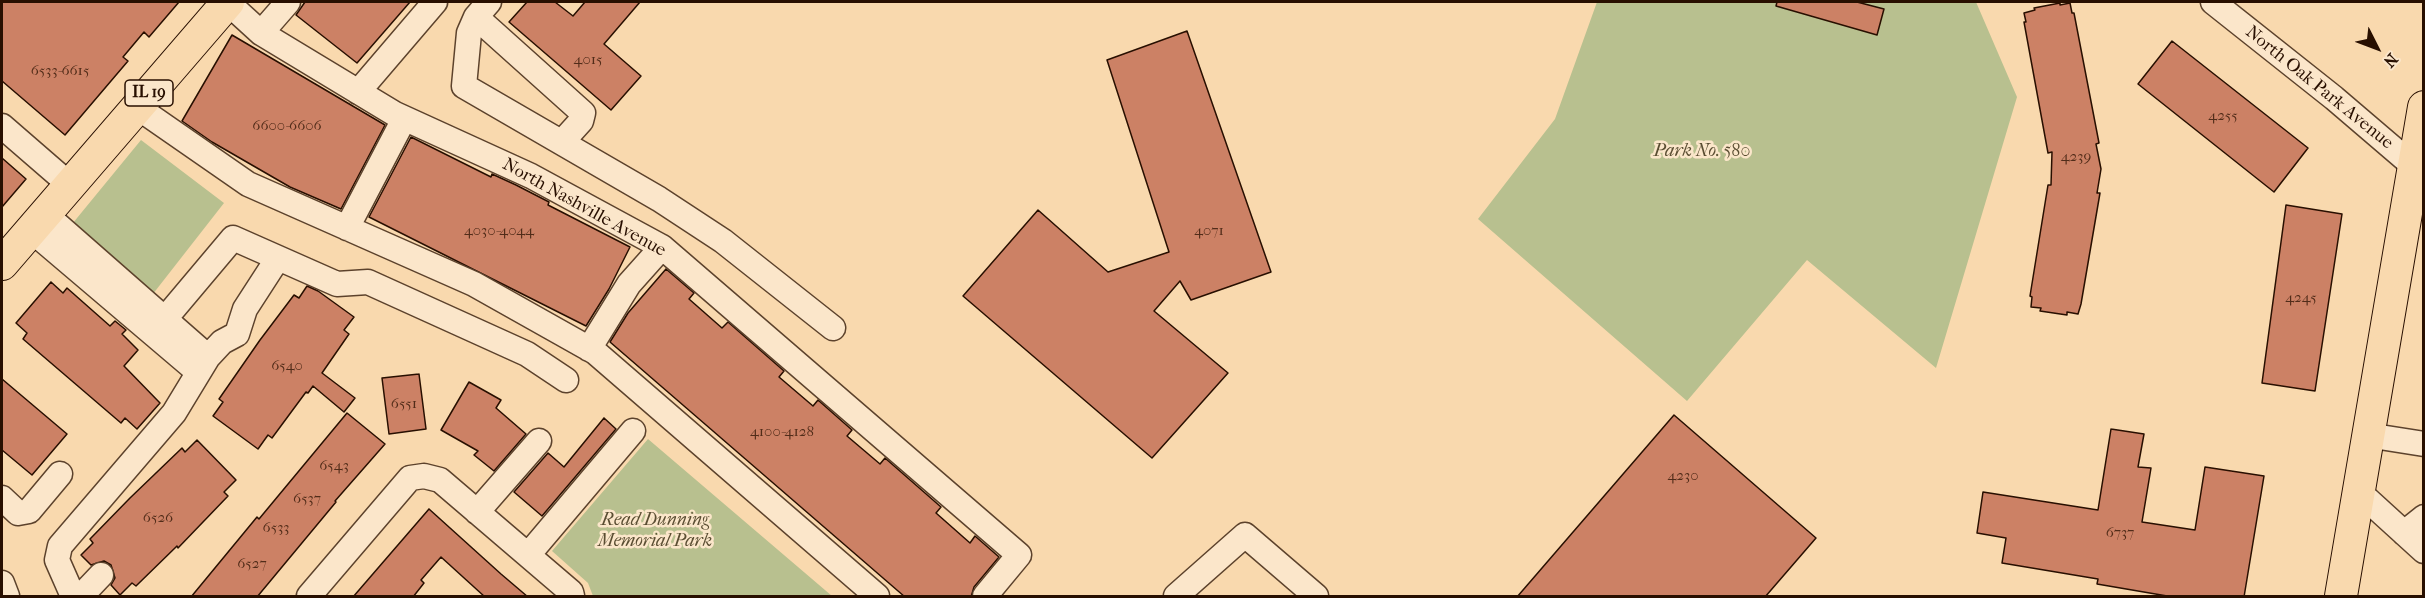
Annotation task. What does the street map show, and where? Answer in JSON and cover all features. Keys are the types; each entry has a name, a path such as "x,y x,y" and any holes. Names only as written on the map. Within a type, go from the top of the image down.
{"main road":[{"name":"IL 19","path":"2,264 227,2"},
{"path":"2342,597 2367,435 2418,171 2424,107"}],"street":[{"name":"North Nashville Avenue","path":"227,2 261,33 404,119 531,176 662,247 1019,555 985,597"},
{"path":"261,33 288,2"},
{"path":"358,92 435,2"},
{"name":"North Oak Park Avenue","path":"2213,2 2334,98 2418,171"},
{"path":"562,142 581,121 583,113 482,9 469,33 464,86 659,199 723,241 833,328"},
{"path":"136,107 248,184 474,284 595,352 877,597"},
{"path":"347,228 404,119"},
{"path":"2,126 70,185"},
{"path":"38,222 202,364"},
{"path":"159,326 233,238 278,258 334,292 368,282 527,354 566,380"},
{"path":"588,349 629,284 662,247"},
{"path":"101,575 76,596 57,560 60,546 174,413 187,394 202,364 222,342 237,334 245,309 278,258"},
{"path":"528,555 633,432"},
{"path":"2367,435 2424,444"},
{"path":"477,512 539,441"},
{"path":"2,498 18,513 29,511 60,474"},
{"path":"309,597 410,478 424,476 440,480 570,592 572,597"},
{"path":"2358,491 2424,551"},
{"path":"2404,533 2424,517"},
{"path":"1176,597 1245,535 1316,597"},
{"path":"2,583 7,597"}],"green space":[{"name":"Park No. 580","path":"1597,2 1976,2 2017,97 1936,368 1807,260 1687,401 1478,219 1555,119"},
{"path":"141,140 224,203 149,299 68,229"},
{"name":"Read Dunning Memorial Park","path":"648,439 832,596 593,596 588,583 552,551"}],"building":[{"path":"2,2 179,2 149,37 144,32 123,57 128,61 65,135 2,81"},
{"path":"305,2 410,2 357,63 296,15"},
{"path":"527,2 555,2 573,16 585,2 640,2 604,44 641,76 611,110 509,22"},
{"path":"1777,2 1857,2 1884,9 1877,35 1776,6"},
{"path":"2060,3 2060,5 2070,3 2072,13 2074,13 2099,143 2096,144 2101,169 2097,193 2100,193 2081,304 2078,314 2067,312 2067,315 2040,311 2041,308 2031,307 2032,297 2030,296 2048,185 2051,185 2052,152 2048,153 2024,13 2035,10 2034,8"},
{"path":"1187,31 1271,272 1191,300 1180,281 1154,311 1228,373 1152,458 963,296 1038,210 1108,272 1169,252 1107,60"},
{"path":"232,35 385,125 341,209 290,187 212,142 182,121"},
{"path":"2172,41 2308,148 2274,192 2138,84"},
{"path":"411,137 491,177 492,174 516,185 549,202 548,205 630,247 609,289 586,326 369,217"},
{"path":"2,158 26,179 2,207"},
{"path":"2286,205 2342,214 2315,391 2262,383"},
{"path":"666,269 694,293 689,299 722,328 728,322 784,371 779,377 813,406 818,400 852,430 847,436 880,464 885,458 941,507 936,513 970,543 975,536 999,557 974,587 971,597 905,597 610,342 628,313"},
{"path":"51,282 63,293 67,288 110,326 115,321 126,330 122,334 138,350 124,366 160,403 137,429 125,418 121,423 23,339 27,333 16,323"},
{"path":"307,286 318,291 354,317 344,330 349,334 322,373 355,398 344,412 313,386 272,438 268,435 258,449 213,416 223,402 219,399 260,340 294,295 299,298"},
{"path":"419,374 426,429 389,434 382,378"},
{"path":"2,379 67,434 32,475 2,450"},
{"path":"469,382 501,400 496,408 526,434 494,471 474,455 478,451 441,430"},
{"path":"347,413 385,444 257,597 191,597 257,517 259,519"},
{"path":"1674,415 1816,538 1765,597 1517,597"},
{"path":"604,418 616,429 542,516 514,492 548,453 564,467"},
{"path":"2111,429 2144,434 2138,467 2151,468 2142,522 2195,530 2205,467 2264,476 2244,597 2173,597 2097,584 2098,579 2002,563 2006,538 1977,533 1983,492 2098,510"},
{"path":"197,440 236,480 224,492 228,496 178,548 177,546 136,586 132,583 120,595 111,585 115,578 111,565 104,561 91,565 81,555 93,543 90,539 130,498 182,448 185,452"},
{"path":"429,509 528,597 485,597 441,557 421,580 424,583 413,597 353,597"}]}
